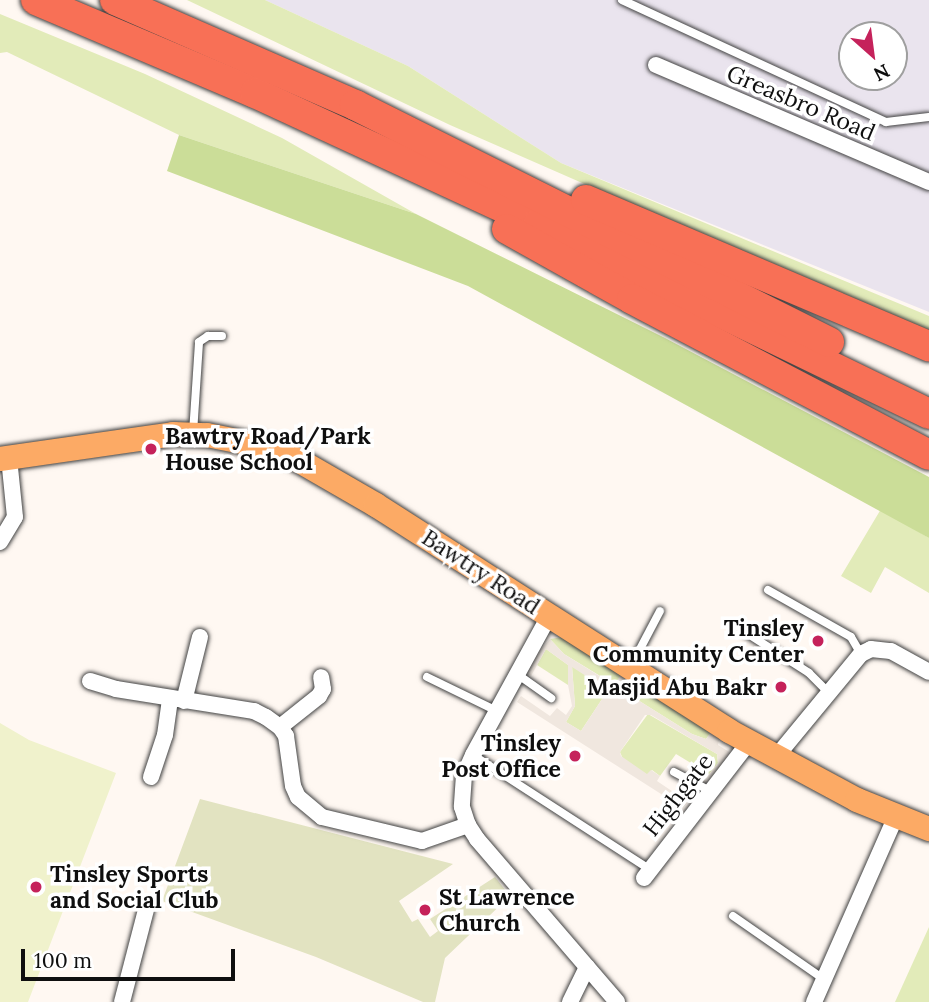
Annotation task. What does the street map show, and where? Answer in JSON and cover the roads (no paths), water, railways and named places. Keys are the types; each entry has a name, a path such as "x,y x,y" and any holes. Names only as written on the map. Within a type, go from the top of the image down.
{"highway":[{"path":"36,0 311,120 538,224 929,414"},
{"path":"115,0 382,118 929,393"},
{"path":"382,118 475,153 929,346"},
{"path":"311,120 632,299 929,455"}],"main road":[{"name":"Bawtry Road","path":"5,458 141,436 193,434 267,447 298,460 749,742 857,800 929,829"}],"street":[{"name":"Greasbro Road","path":"656,65 929,183"},
{"path":"0,542 15,517 5,458"},
{"path":"550,616 472,755 461,791 468,825 617,1002"},
{"path":"151,778 200,637"},
{"path":"776,757 861,654 881,648 929,672"},
{"path":"280,727 319,696 323,689 321,677"},
{"path":"90,681 177,700 254,711 280,727 289,747 293,786 298,797 322,817 422,841 468,825"},
{"name":"Highgate","path":"647,873 749,742"},
{"path":"814,1002 896,816"},
{"path":"122,1002 146,909"},
{"path":"570,1002 587,967"}],"lane":[{"path":"622,0 886,122 929,117"},
{"path":"193,434 199,342 208,336 222,336"},
{"path":"768,590 844,633 861,654"},
{"path":"629,669 660,611"},
{"path":"745,632 809,673 829,692"},
{"path":"517,674 551,698"},
{"path":"427,677 497,711"},
{"path":"472,755 647,873"},
{"path":"674,772 710,791"},
{"path":"733,916 825,980"}],"place":[{"name":"Bawtry Road/Park House School","path":"151,449"},
{"name":"Tinsley Community Center","path":"818,641"},
{"name":"Masjid Abu Bakr","path":"781,687"},
{"name":"Tinsley Post Office","path":"575,756"},
{"name":"Tinsley Sports and Social Club","path":"36,887"},
{"name":"St Lawrence Church","path":"425,910"}]}
